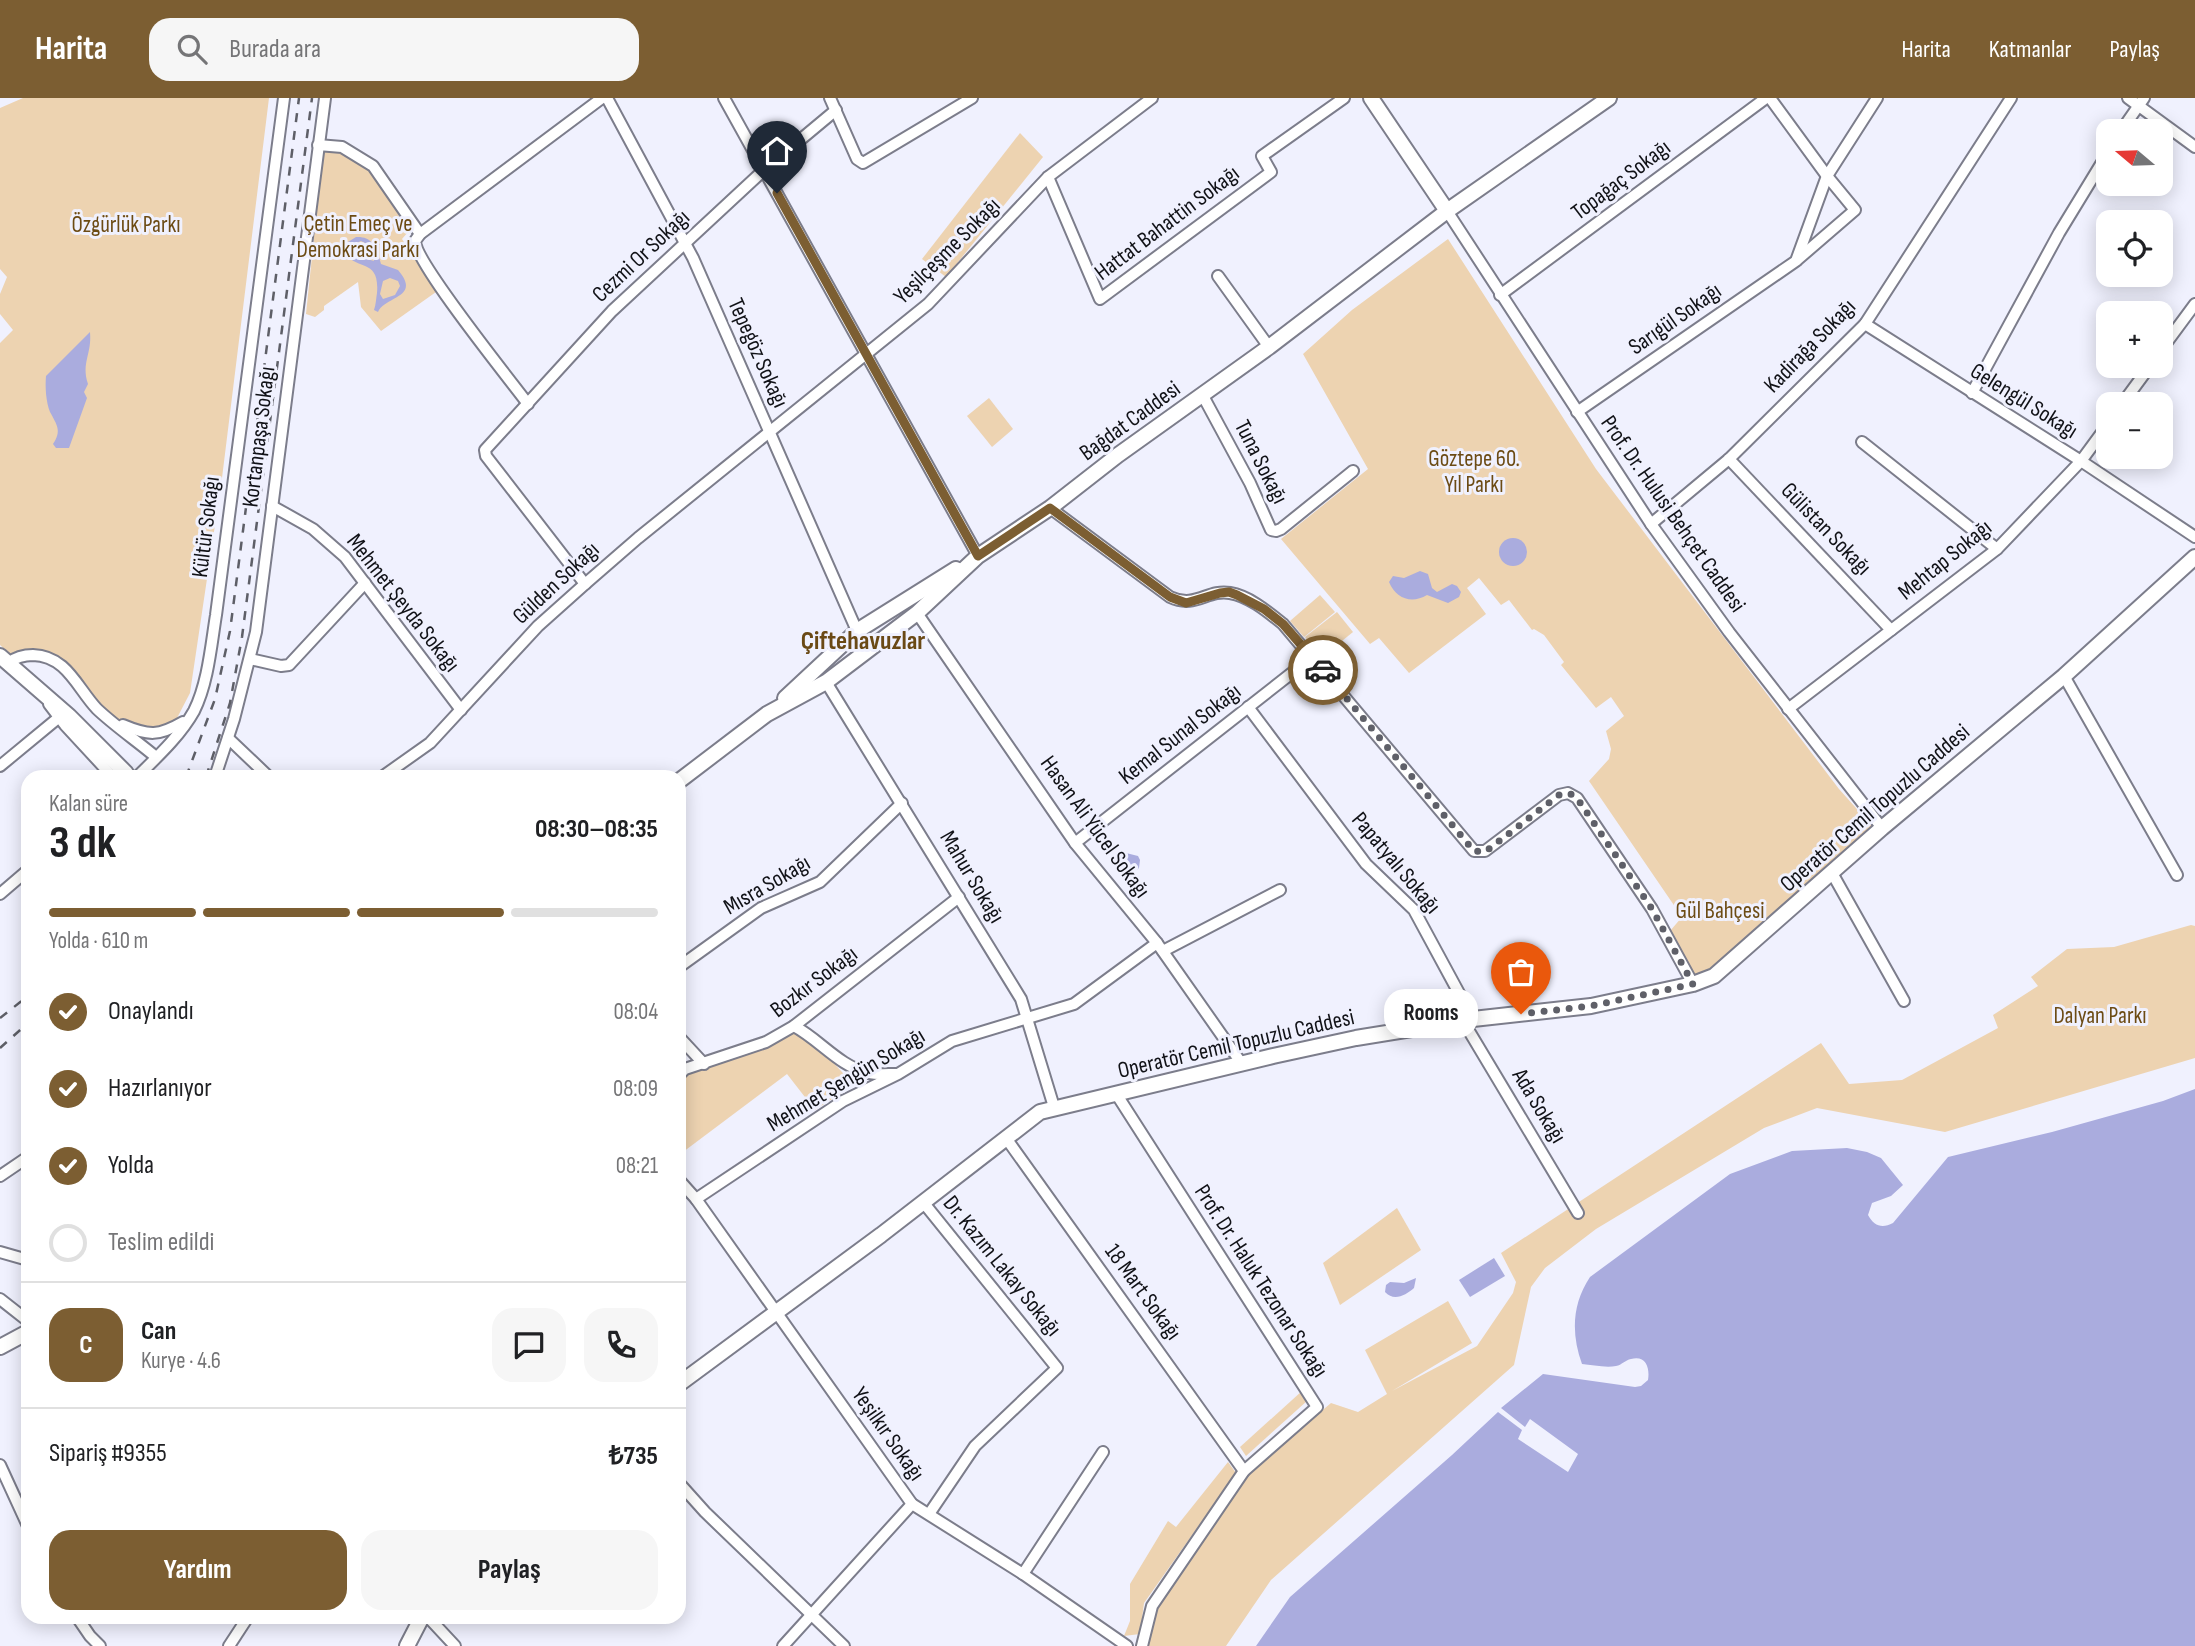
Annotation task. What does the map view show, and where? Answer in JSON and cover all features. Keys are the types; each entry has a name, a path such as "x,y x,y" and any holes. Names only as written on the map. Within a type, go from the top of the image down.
{"main road":[{"path":"1371,98 1447,211"},
{"name":"Bağdat Caddesi","path":"686,776 767,714 826,682 917,613 978,556 1050,508 1118,455 1203,396 1447,211 1609,98"},
{"path":"767,714 857,631 978,556"},
{"name":"Operatör Cemil Topuzlu Caddesi","path":"686,1379 1040,1112 1356,1038 1468,1020 1591,1006 1693,984 1714,976 1882,828 2064,677 2195,557"},
{"path":"4,659 119,770"},
{"path":"0,1347 21,1334"},
{"path":"407,1646 418,1624"}],"street":[{"name":"Kültür Sokağı","path":"134,770 159,754 191,715 200,693 215,624 284,98"},
{"name":"Kortanpaşa Sokağı","path":"217,770 256,632 325,98"},
{"path":"528,404 419,255 415,242 420,234 604,98"},
{"name":"Tepegöz Sokağı","path":"604,98 686,242 857,631"},
{"path":"724,98 978,556"},
{"path":"830,98 858,160 863,163 951,103 972,98"},
{"name":"Yeşilçeşme Sokağı","path":"770,432 938,295 1048,177 1152,98"},
{"name":"Hattat Bahattin Sokağı","path":"1048,177 1100,299 1271,172 1262,156 1344,98"},
{"path":"1768,98 1827,176"},
{"name":"Topağaç Sokağı","path":"1500,295 1768,98"},
{"path":"1796,261 1827,176 1877,98"},
{"name":"Kadirağa Sokağı","path":"1651,524 1729,458 1865,324 2011,98"},
{"path":"2127,119 2136,101 2195,147"},
{"name":"Cezmi Or Sokağı","path":"585,584 485,455 487,447 603,320 764,170 836,110"},
{"path":"318,145 342,147 373,166 420,234"},
{"path":"1972,393 2059,233 2096,172"},
{"name":"Sarıgül Sokağı","path":"1577,412 1796,261 1855,210 1827,176"},
{"name":"Prof. Dr. Hulusi Behçet Caddesi","path":"1447,211 1651,524 1729,632 1882,828"},
{"path":"1219,276 1269,347"},
{"path":"2173,334 2195,304"},
{"name":"Gelengül Sokağı","path":"1865,324 2195,537"},
{"name":"Tuna Sokağı","path":"1203,396 1250,483 1271,530 1281,529 1353,471"},
{"name":"Gülden Sokağı","path":"392,770 430,743 538,626 770,432"},
{"name":"Mehtap Sokağı","path":"1788,709 1997,549 2081,461 2096,441"},
{"path":"1862,442 1997,549"},
{"name":"Gülistan Sokağı","path":"1729,458 1891,630"},
{"name":"Mehmet Şeyda Sokağı","path":"272,506 322,536 345,556 461,710"},
{"path":"1050,508 1170,597 1186,603 1229,592 1264,609 1283,624 1474,851 1485,852 1559,795 1569,793 1577,798 1652,909 1693,984"},
{"path":"250,659 281,666 289,665 365,583"},
{"name":"Hasan Ali Yücel Sokağı","path":"917,613 1075,843 1160,947 1242,1063"},
{"path":"4,659 39,655 54,660 83,689 93,705 111,720 159,754 165,743 163,739 111,720"},
{"name":"Kemal Sunal Sokağı","path":"1075,843 1311,658"},
{"path":"2064,677 2177,875"},
{"name":"Mahur Sokağı","path":"826,682 1021,999 1054,1107"},
{"name":"Papatyalı Sokağı","path":"1248,707 1366,864 1415,910 1468,1020"},
{"path":"0,766 62,715"},
{"path":"155,734 170,729 191,715"},
{"path":"228,738 262,770"},
{"name":"Mısra Sokağı","path":"686,962 761,908 820,882 902,803"},
{"path":"1832,873 1904,1001"},
{"path":"0,894 21,876"},
{"name":"Mehmet Şengün Sokağı","path":"696,1199 843,1101 898,1074 952,1041 1074,1004 1160,947 1280,890"},
{"name":"Bozkır Sokağı","path":"686,1069 766,1042 794,1026 959,897"},
{"name":"Ada Sokağı","path":"1468,1020 1578,1213"},
{"path":"794,1026 806,1032 836,1058 867,1073 898,1074"},
{"path":"686,1045 704,1064"},
{"name":"Prof. Dr. Haluk Tezonar Sokağı","path":"1117,1095 1317,1407 1244,1471"},
{"name":"18 Mart Sokağı","path":"1006,1138 1244,1471"},
{"path":"0,1176 21,1162"},
{"name":"Yeşilkır Sokağı","path":"686,1188 912,1504 1023,1574 1125,1646"},
{"name":"Dr. Kazım Lakay Sokağı","path":"923,1202 1057,1368 975,1446 929,1514"},
{"path":"0,1252 21,1258"},
{"path":"0,1299 21,1316"},
{"path":"0,1304 21,1323"},
{"path":"1023,1574 1103,1452"},
{"path":"0,1465 21,1511"},
{"path":"1142,1646 1152,1606 1244,1471"},
{"path":"686,1491 844,1646"},
{"path":"783,1646 912,1504"},
{"path":"80,1624 88,1641 100,1646"},
{"path":"229,1646 243,1624"},
{"path":"435,1624 455,1646"}],"green space":[{"name":"Özgürlük Parkı","path":"23,98 269,98 222,478 190,693 176,720 152,731 122,722 95,703 86,684 66,662 43,652 12,656 0,645 0,343 13,330 0,314 0,294 7,277 0,269 0,108"},
{"path":"1020,133 1043,157 946,277 922,259"},
{"name":"Çetin Emeç ve Demokrasi Parkı","path":"335,147 373,170 408,232 402,239 436,292 381,331 361,307 358,282 324,306 324,310 315,317 306,314 323,151"},
{"name":"Göztepe 60. Yıl Parkı","path":"1448,239 1596,469 1839,789 1872,826 1799,896 1705,973 1694,975 1670,931 1682,917 1589,781 1609,759 1611,749 1606,731 1624,716 1611,697 1596,708 1561,665 1564,662 1544,635 1532,630 1509,600 1501,605 1479,578 1467,588 1486,614 1409,673 1379,638 1370,644 1281,539 1368,469 1303,354 1352,310"},
{"path":"989,398 1013,429 992,447 967,416"},
{"path":"1320,595 1335,612 1304,637 1290,621"},
{"path":"1337,612 1353,632 1321,658 1305,637"},
{"name":"Dalyan Parkı","path":"2195,926 2195,1058 1945,1132 1817,1108 1764,1128 1596,1229 1545,1268 1531,1287 1514,1365 1271,1580 1226,1646 1147,1646 1153,1612 1251,1471 1331,1403 1358,1412 1387,1394 1365,1350 1448,1301 1472,1343 1392,1391 1477,1346 1513,1293 1516,1282 1501,1253 1821,1043 1849,1084 1902,1080 1998,1028 1993,1015 2038,986 2031,977 2067,949 2114,947"},
{"path":"792,1029 816,1044 854,1085 815,1110 787,1074 686,1150 686,1074"},
{"path":"1397,1208 1421,1250 1340,1305 1323,1263"},
{"path":"1302,1391 1307,1401 1246,1456 1240,1447"},
{"path":"1228,1462 1236,1473 1144,1603 1140,1634 1124,1636 1130,1621 1130,1584 1168,1521 1176,1527"}],"water":[{"path":"356,237 371,241 381,264 398,270 404,279 404,291 378,312 374,310 377,293 375,274 350,258 345,252 348,242","holes":["361,241 371,246 374,261 348,254 350,246","390,278 398,281 400,286 395,295 383,299 380,294 383,281"]},
{"path":"90,332 86,364 88,384 84,392 87,398 69,448 56,448 53,444 57,428 48,404 46,376"},
{"path":"1513,538 1523,542 1527,552 1523,562 1513,566 1503,562 1499,552 1503,542"},
{"path":"1420,571 1428,574 1432,588 1437,592 1452,584 1457,586 1461,592 1459,597 1448,603 1427,595 1416,599 1405,598 1392,588 1389,582 1393,576 1404,578"},
{"path":"1122,852 1138,856 1139,868 1130,871 1117,862 1116,856"},
{"path":"2195,1089 2195,1646 1256,1646 1290,1597 1498,1412 1522,1430 1518,1439 1568,1472 1578,1454 1530,1419 1525,1427 1501,1408 1543,1374 1635,1387 1648,1380 1646,1364 1636,1358 1612,1367 1582,1364 1576,1342 1575,1319 1584,1287 1590,1277 1730,1174 1792,1151 1847,1148 1867,1152 1881,1158 1903,1185 1891,1196 1872,1203 1868,1215 1876,1224 1885,1226 1893,1223 1948,1157 2052,1132 2163,1101"},
{"path":"1494,1258 1505,1276 1470,1297 1459,1280"},
{"path":"1416,1278 1414,1288 1404,1295 1392,1297 1385,1292 1386,1285 1390,1282 1404,1283"}],"railway":[{"path":"189,770 215,699 230,631 299,98"},
{"path":"208,770 230,703 242,637 312,98"},
{"path":"0,1018 21,1002"},
{"path":"0,1048 21,1029"}],"way so far":[{"path":"1323,670 1474,851 1485,852 1559,795 1569,793 1577,798 1652,909 1693,984 1591,1006 1521,1014"}],"place":[{"name":"Rooms","path":"1521,1014"}],"district":[{"name":"Çiftehavuzlar","path":"863,641"}],"route":[{"path":"777,193 978,556 1050,508 1178,601 1186,603 1229,592 1264,609 1283,624 1323,670"}],"park label":[{"name":"Gül Bahçesi","path":"1720,911"}]}
